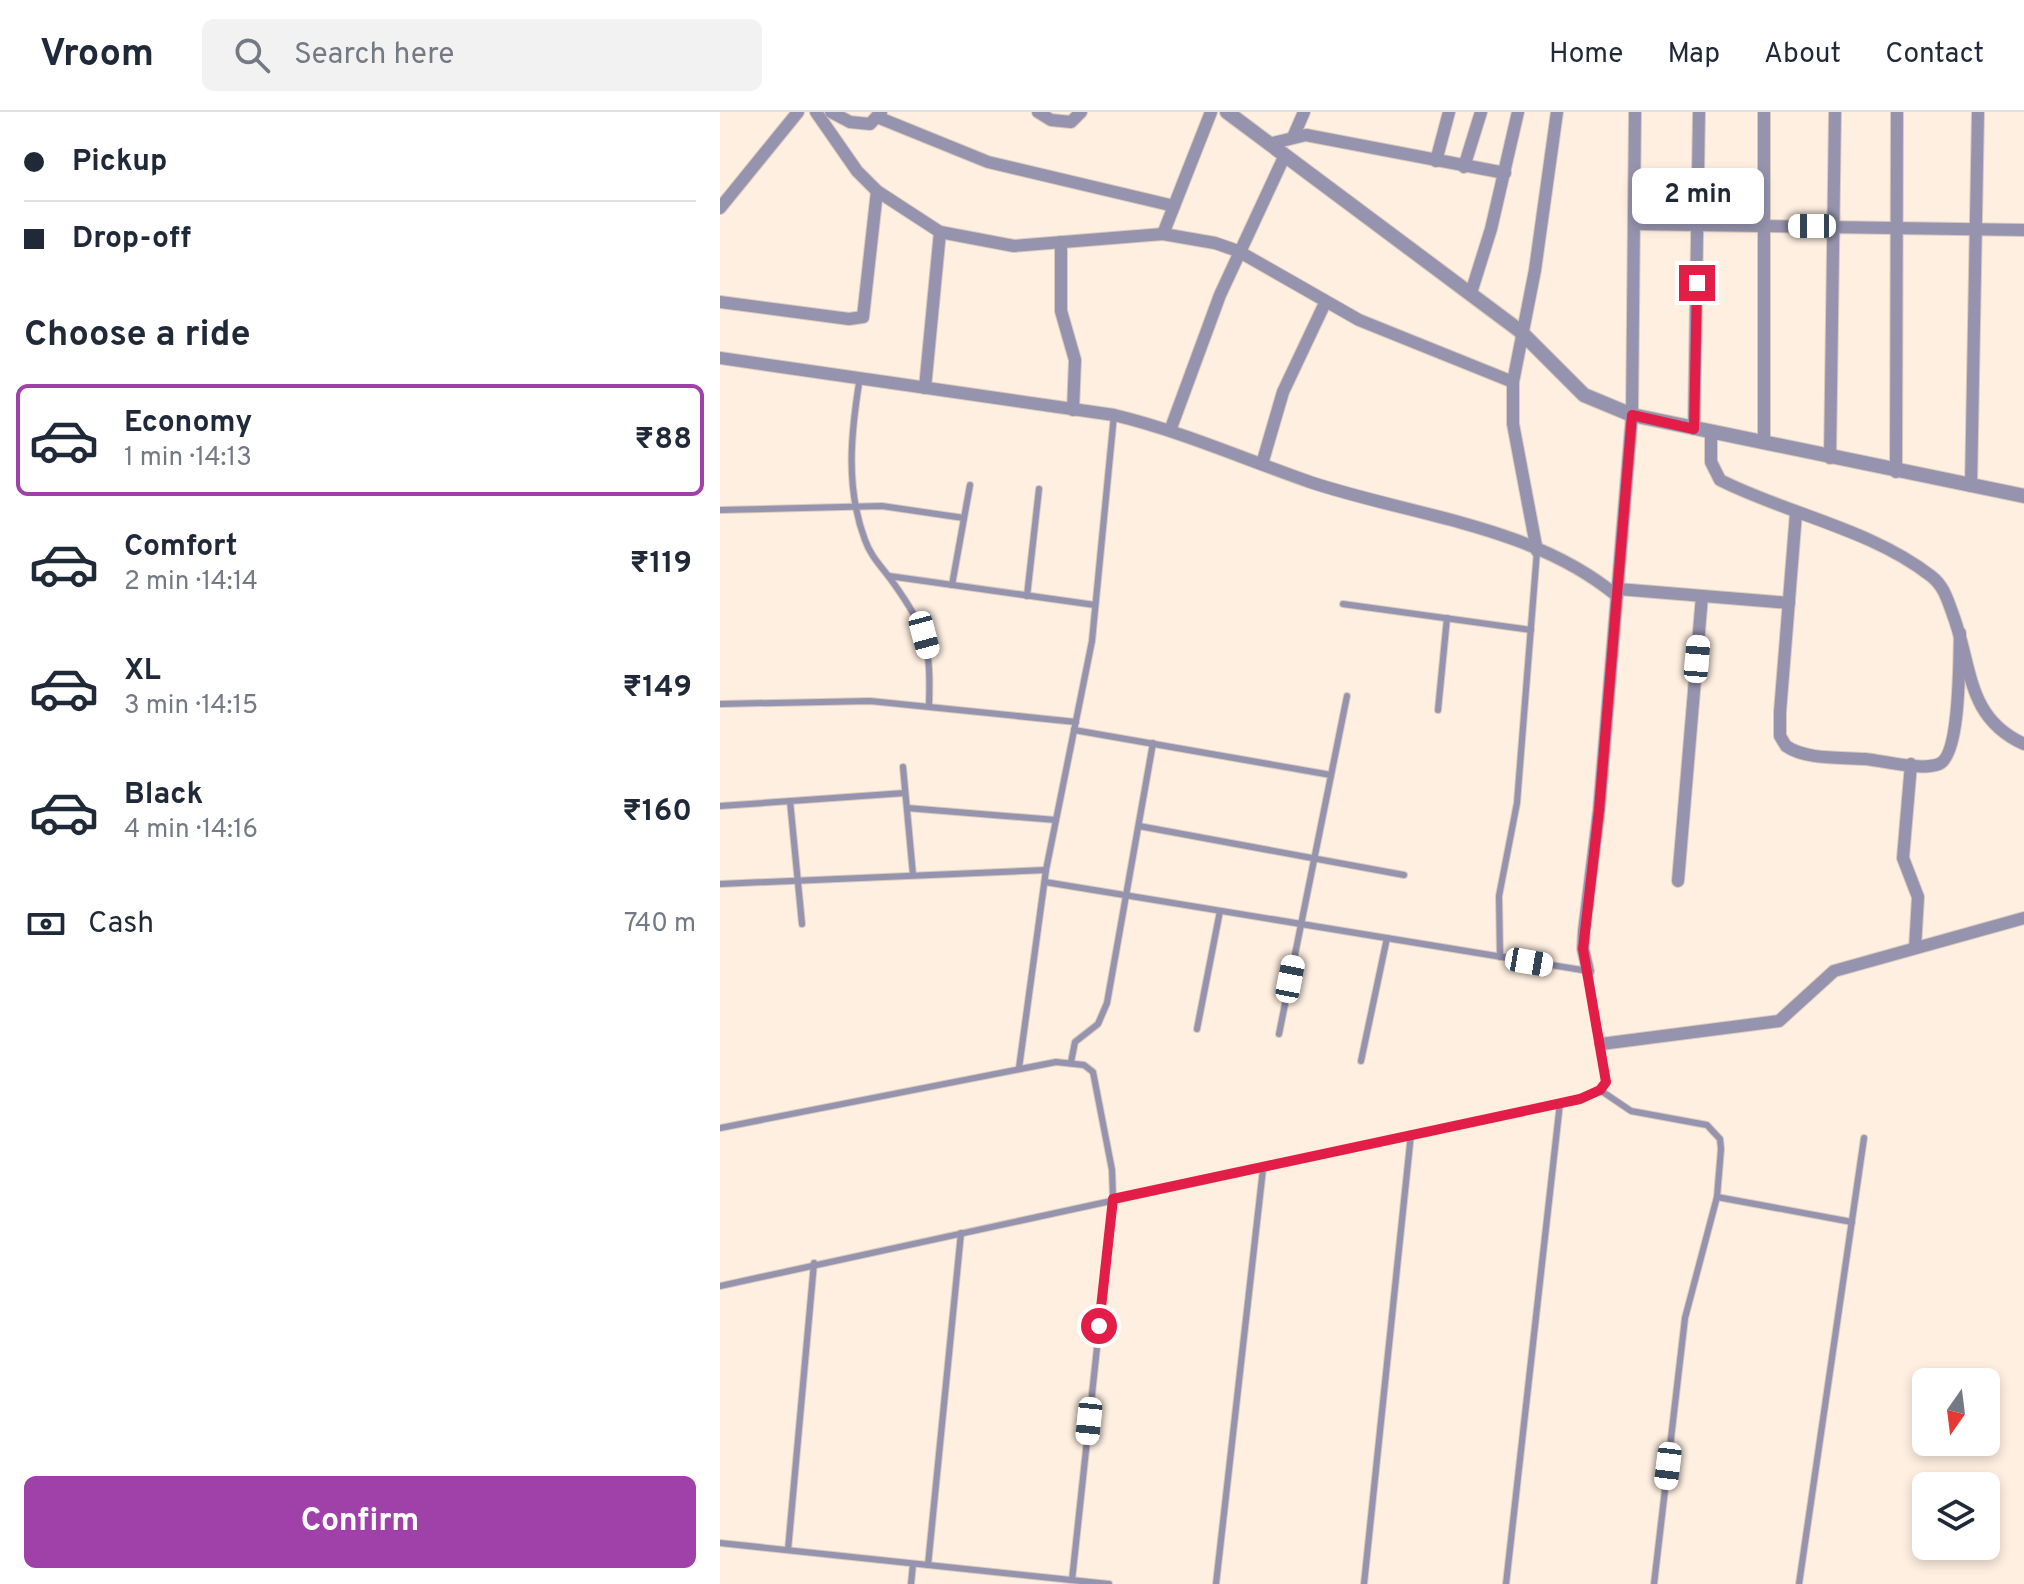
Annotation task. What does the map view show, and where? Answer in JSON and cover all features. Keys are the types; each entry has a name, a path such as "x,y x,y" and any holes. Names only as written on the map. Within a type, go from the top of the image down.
{"street":[{"path":"720,208 798,112"},
{"path":"816,112 857,171 877,191 940,232 1014,246 1101,236 1163,234 1215,243 1238,251 1359,320 1513,382"},
{"path":"831,112 862,125 870,124 879,115 988,162 1174,206"},
{"path":"1038,112 1062,123 1071,122 1081,112"},
{"path":"1163,234 1211,112"},
{"path":"1227,112 1520,331 1584,395 1632,415 2024,496"},
{"path":"1294,135 1304,112"},
{"path":"1436,161 1449,112"},
{"path":"1464,167 1481,112"},
{"path":"1471,293 1505,173 1518,112"},
{"path":"1537,551 1513,424 1513,382 1520,331 1535,270 1557,112"},
{"path":"1588,971 1583,949 1584,931 1599,810 1632,415 1635,112"},
{"path":"1694,429 1699,112"},
{"path":"1764,112 1764,443"},
{"path":"1830,458 1835,112"},
{"path":"1896,472 1897,112"},
{"path":"1971,486 1978,112"},
{"path":"1269,144 1294,135 1327,138 1505,173"},
{"path":"1171,428 1203,336 1238,251 1285,155"},
{"path":"720,302 849,319 863,317 877,191"},
{"path":"1634,224 2024,230"},
{"path":"925,388 940,232"},
{"path":"1061,242 1061,311 1075,360 1073,410"},
{"path":"1262,464 1283,392 1325,303"},
{"path":"720,358 1114,415 1171,428 1313,483 1439,516 1569,562 1617,592 1789,603"},
{"path":"1711,432 1711,462 1720,480 1877,545 1931,576 1943,588 1960,633 1982,712 2005,735 2024,744"},
{"path":"1796,513 1780,712 1780,736 1786,746 1810,754 1911,764 1937,765 1947,759 1952,749 1960,633"},
{"path":"1678,881 1702,596"},
{"path":"1911,764 1903,858 1918,897 1915,948"},
{"path":"1601,1044 1779,1021 1834,971 2024,918"}],"lane":[{"path":"860,377 851,450 855,506 874,559 889,576 924,635 930,656 929,706"},
{"path":"1019,1068 1046,870 1092,641 1114,415"},
{"path":"952,585 970,485"},
{"path":"1027,596 1039,489"},
{"path":"720,510 855,506 908,508 964,518"},
{"path":"1500,957 1499,896 1517,803 1537,551"},
{"path":"889,576 1095,605"},
{"path":"1343,604 1531,630"},
{"path":"1438,710 1447,618"},
{"path":"1279,1034 1347,696"},
{"path":"720,704 870,701 929,706 1075,726 1331,775"},
{"path":"1071,1062 1075,1042 1103,1016 1153,743"},
{"path":"903,767 913,875"},
{"path":"720,806 905,793"},
{"path":"790,801 802,924"},
{"path":"907,808 1056,820"},
{"path":"1139,826 1404,875"},
{"path":"720,884 1046,870"},
{"path":"720,1286 814,1263 1560,1103 1600,1090 1606,1082 1588,971 1045,882"},
{"path":"1197,1029 1220,911"},
{"path":"1361,1061 1387,938"},
{"path":"720,1128 1019,1068 1071,1062 1084,1065 1095,1080 1112,1170 1113,1199 1072,1580"},
{"path":"1600,1090 1631,1111 1697,1122 1715,1131 1721,1149 1717,1197 1685,1318 1654,1584"},
{"path":"1506,1584 1560,1103"},
{"path":"1364,1584 1411,1134"},
{"path":"1799,1584 1864,1138"},
{"path":"1216,1584 1263,1169"},
{"path":"1717,1197 1852,1222"},
{"path":"928,1565 961,1233"},
{"path":"788,1550 814,1263"},
{"path":"720,1543 1105,1584"},
{"path":"911,1584 913,1564"}],"route":[{"path":"1099,1326 1113,1199 1580,1099 1600,1090 1606,1082 1583,949 1599,810 1632,415 1694,429 1697,283"}]}
